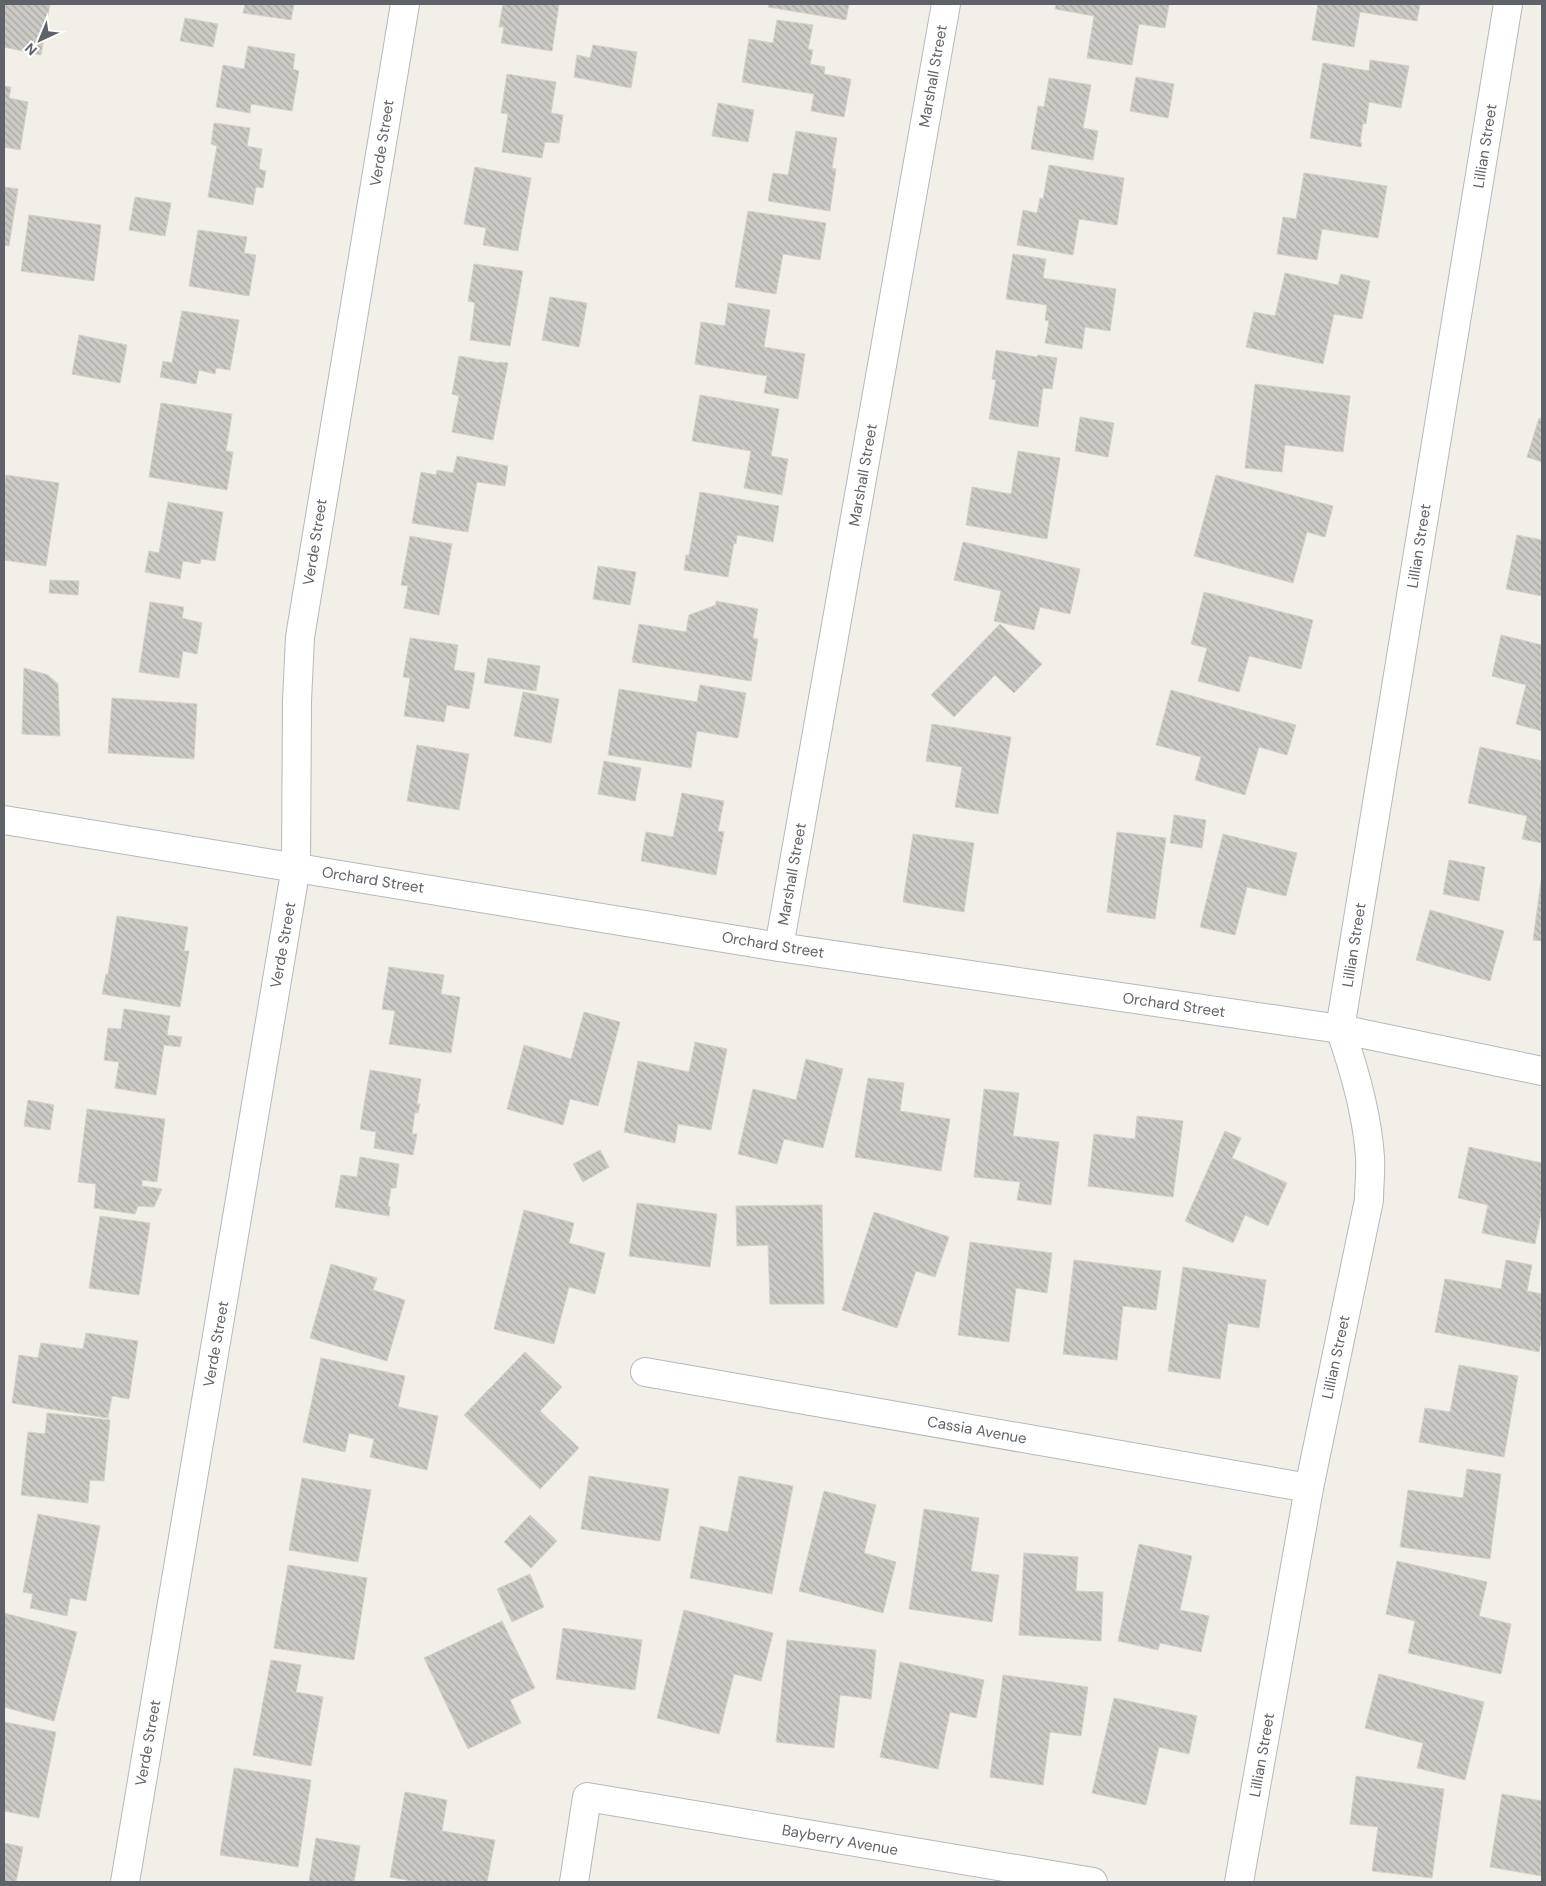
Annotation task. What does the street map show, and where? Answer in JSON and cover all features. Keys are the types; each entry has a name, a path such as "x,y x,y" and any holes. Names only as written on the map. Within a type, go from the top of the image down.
{"street":[{"name":"Verde Street","path":"125,1882 296,867 297,701 300,637 405,4"},
{"name":"Marshall Street","path":"779,947 946,4"},
{"name":"Lillian Street","path":"1239,1882 1310,1488 1369,1200 1370,1158 1364,1114 1352,1064 1340,1029 1508,4"},
{"name":"Orchard Street","path":"4,820 779,947 1340,1029 1542,1071"},
{"name":"Cassia Avenue","path":"645,1372 1310,1488"},
{"name":"Bayberry Avenue","path":"574,1882 587,1797 1093,1882"}],"building":[{"path":"4,4 50,4 41,55 4,47"},
{"path":"245,4 294,4 291,20 243,13"},
{"path":"503,4 559,4 552,51 501,43 504,27 499,27"},
{"path":"769,4 849,4 846,20 768,7"},
{"path":"1056,4 1169,4 1165,28 1139,24 1132,65 1087,58 1094,16 1055,9"},
{"path":"1318,4 1420,4 1417,21 1360,12 1354,47 1312,40"},
{"path":"185,18 218,24 213,47 180,41"},
{"path":"777,20 813,25 808,49 813,50 810,64 825,67 824,74 851,79 844,117 811,111 814,94 742,82 749,39 773,43"},
{"path":"593,45 637,52 631,88 574,77 577,55 590,58"},
{"path":"248,46 295,54 293,69 299,71 292,111 251,104 250,113 216,107 223,65 244,69"},
{"path":"1370,60 1409,66 1401,108 1369,102 1366,124 1363,123 1361,147 1310,138 1323,63 1369,71"},
{"path":"507,74 556,82 551,113 563,115 559,143 545,142 542,158 502,152 508,114 501,113"},
{"path":"1136,77 1174,84 1168,118 1130,111"},
{"path":"1049,78 1091,85 1083,128 1098,131 1093,160 1031,149 1038,106 1044,107"},
{"path":"4,86 11,87 9,98 28,102 20,150 4,147"},
{"path":"718,103 754,110 748,142 712,136"},
{"path":"214,123 250,128 247,146 262,149 259,169 266,171 263,188 256,187 253,205 208,197 217,146 211,144"},
{"path":"796,131 837,138 832,168 836,169 830,211 768,201 773,173 788,175"},
{"path":"1049,165 1124,178 1117,225 1079,219 1073,255 1017,245 1023,210 1037,213 1040,198 1043,199"},
{"path":"475,167 531,178 518,251 483,245 486,228 464,224"},
{"path":"1304,173 1387,186 1378,238 1322,229 1317,260 1277,254 1283,217 1296,219"},
{"path":"4,187 18,189 9,246 4,245"},
{"path":"135,197 171,203 165,236 129,230"},
{"path":"748,211 826,223 820,260 783,254 776,294 735,287"},
{"path":"29,215 101,225 94,281 21,271"},
{"path":"198,230 247,237 244,253 256,255 249,296 189,286"},
{"path":"1013,254 1046,259 1043,278 1116,289 1110,331 1085,327 1082,349 1045,343 1049,321 1045,320 1047,305 1006,299"},
{"path":"474,264 523,271 510,346 470,340 475,303 468,301"},
{"path":"1285,273 1338,285 1341,274 1370,281 1362,319 1334,314 1323,364 1246,347 1254,312 1275,316"},
{"path":"550,297 587,303 579,347 542,340"},
{"path":"728,303 770,310 764,347 805,354 798,399 764,393 767,376 695,364 701,322 725,326"},
{"path":"182,311 239,320 230,370 216,368 215,374 199,370 196,384 160,377 163,361 172,363"},
{"path":"79,335 127,345 120,383 72,374"},
{"path":"996,350 1037,357 1038,355 1057,358 1052,389 1043,388 1038,427 989,419 996,380 992,379"},
{"path":"459,356 508,363 493,440 452,432 459,396 452,394"},
{"path":"1255,384 1350,396 1343,452 1285,445 1282,472 1245,468"},
{"path":"700,395 779,409 771,456 788,459 782,495 744,488 751,451 692,441"},
{"path":"161,403 232,414 226,451 233,452 227,490 149,477"},
{"path":"1080,417 1114,423 1108,457 1075,451"},
{"path":"1539,418 1542,419 1542,462 1527,457"},
{"path":"1018,451 1060,458 1047,539 966,525 972,487 1011,494"},
{"path":"457,456 508,466 505,486 477,482 468,532 412,523 421,472 436,475 437,470 453,473"},
{"path":"6,475 59,483 46,566 4,560 4,488"},
{"path":"1216,475 1333,506 1325,537 1307,532 1293,583 1194,556"},
{"path":"700,492 779,506 773,542 737,535 728,577 684,570 686,555 689,555"},
{"path":"168,502 223,512 215,561 201,559 200,564 183,561 180,579 145,572 149,551 159,553"},
{"path":"1517,535 1542,540 1542,596 1506,589"},
{"path":"410,536 452,544 439,615 404,608 408,586 401,585"},
{"path":"963,542 1080,569 1070,614 1040,607 1034,630 994,621 1001,591 954,580"},
{"path":"598,566 636,572 630,605 593,599"},
{"path":"50,580 79,581 78,595 49,593"},
{"path":"1204,592 1313,620 1301,669 1249,656 1239,692 1198,681 1207,648 1191,644"},
{"path":"716,601 758,609 753,638 758,639 751,681 632,662 639,624 686,632 689,615 716,605"},
{"path":"150,602 184,607 182,618 202,623 197,654 183,651 179,678 139,672"},
{"path":"1000,624 1042,664 1014,693 995,675 954,717 931,695"},
{"path":"1501,635 1542,645 1542,731 1516,724 1526,685 1492,676"},
{"path":"410,638 458,645 454,670 475,673 469,709 447,705 444,722 404,716 410,678 403,677"},
{"path":"488,658 540,666 536,691 484,683"},
{"path":"24,668 48,675 58,684 60,736 22,734"},
{"path":"700,685 746,693 738,738 697,731 691,768 608,755 619,689 697,702"},
{"path":"1171,690 1296,725 1287,755 1259,747 1245,795 1195,780 1201,757 1156,745"},
{"path":"523,692 559,699 551,743 514,736"},
{"path":"112,698 197,704 194,759 108,753"},
{"path":"932,724 1011,737 998,814 955,807 962,767 926,761"},
{"path":"417,745 469,754 459,810 407,801"},
{"path":"1480,747 1542,761 1542,843 1522,839 1527,816 1468,803"},
{"path":"604,761 641,768 635,801 598,794"},
{"path":"682,793 724,801 718,831 724,832 716,875 641,861 646,832 673,837"},
{"path":"1174,815 1206,820 1202,848 1170,843"},
{"path":"1117,832 1166,838 1155,919 1107,912"},
{"path":"913,834 974,843 964,912 903,902"},
{"path":"1223,834 1297,853 1286,896 1247,887 1235,935 1200,927"},
{"path":"1449,860 1485,867 1479,901 1443,894"},
{"path":"1542,874 1542,941 1533,940"},
{"path":"1430,910 1504,931 1490,981 1416,960"},
{"path":"117,916 188,927 184,951 189,951 180,1007 102,994 106,974 108,974"},
{"path":"389,967 444,975 441,994 460,997 451,1053 389,1044 395,1011 382,1009"},
{"path":"124,1009 170,1016 167,1035 182,1037 180,1047 164,1045 156,1095 115,1088 119,1062 104,1060 108,1028 121,1029"},
{"path":"584,1012 620,1022 598,1106 570,1099 563,1125 507,1109 524,1045 571,1059"},
{"path":"695,1042 727,1049 711,1130 678,1124 675,1143 624,1132 638,1061 689,1072"},
{"path":"806,1059 843,1069 823,1148 784,1139 777,1164 738,1154 753,1089 796,1100"},
{"path":"370,1070 421,1079 417,1104 420,1104 418,1113 415,1112 412,1134 417,1134 413,1155 374,1148 376,1132 360,1129"},
{"path":"868,1078 904,1083 900,1111 950,1119 941,1171 855,1157"},
{"path":"984,1089 1019,1093 1013,1136 1059,1142 1051,1205 1017,1200 1020,1182 974,1177"},
{"path":"28,1100 54,1105 50,1130 24,1126"},
{"path":"87,1109 165,1119 157,1182 142,1180 142,1186 162,1189 154,1207 138,1206 135,1214 94,1208 96,1184 78,1182"},
{"path":"1137,1116 1183,1121 1173,1197 1088,1186 1094,1134 1135,1139"},
{"path":"1225,1131 1241,1138 1232,1158 1287,1183 1268,1226 1245,1215 1233,1243 1185,1221"},
{"path":"1469,1147 1542,1163 1542,1209 1535,1244 1482,1233 1488,1205 1458,1198"},
{"path":"600,1150 609,1167 583,1182 573,1164"},
{"path":"360,1157 399,1164 396,1188 391,1188 388,1206 390,1207 389,1216 335,1207 341,1175 357,1177"},
{"path":"637,1203 717,1214 710,1267 629,1256"},
{"path":"822,1205 824,1304 770,1304 768,1245 737,1246 736,1206"},
{"path":"524,1210 574,1223 569,1243 605,1253 595,1294 569,1287 554,1344 494,1329"},
{"path":"874,1212 949,1237 935,1277 916,1271 897,1328 842,1310"},
{"path":"100,1216 150,1223 139,1295 89,1288"},
{"path":"970,1242 1052,1253 1047,1293 1016,1288 1009,1342 958,1335"},
{"path":"1074,1260 1161,1271 1156,1310 1123,1306 1117,1360 1063,1354"},
{"path":"1506,1260 1532,1265 1527,1291 1542,1294 1542,1336 1539,1352 1435,1332 1445,1279 1501,1289"},
{"path":"331,1264 377,1278 373,1290 405,1300 387,1361 310,1338"},
{"path":"1183,1267 1266,1280 1259,1328 1228,1323 1220,1379 1168,1371"},
{"path":"86,1333 138,1341 129,1399 112,1396 108,1418 12,1403 19,1355 38,1358 41,1343 83,1349"},
{"path":"525,1352 562,1387 540,1411 579,1448 540,1489 464,1415"},
{"path":"321,1358 405,1376 398,1407 438,1416 427,1470 370,1457 374,1439 349,1433 345,1452 303,1442"},
{"path":"1459,1365 1518,1376 1504,1457 1419,1442 1425,1408 1450,1412"},
{"path":"47,1413 110,1420 104,1481 90,1480 88,1503 21,1495 28,1432 45,1434"},
{"path":"1467,1469 1501,1474 1490,1559 1400,1547 1408,1490 1463,1498"},
{"path":"589,1476 669,1489 660,1541 581,1529"},
{"path":"739,1476 793,1486 772,1594 690,1578 700,1526 728,1532"},
{"path":"302,1478 371,1490 358,1562 289,1550"},
{"path":"824,1491 876,1505 864,1553 896,1562 883,1613 799,1591"},
{"path":"924,1509 979,1518 971,1571 999,1575 992,1622 909,1609"},
{"path":"38,1514 100,1526 86,1601 70,1598 67,1616 30,1608 33,1594 23,1592"},
{"path":"530,1515 557,1541 531,1568 504,1542"},
{"path":"1139,1544 1192,1556 1180,1610 1209,1616 1201,1652 1160,1643 1158,1650 1118,1641"},
{"path":"1024,1553 1078,1557 1076,1591 1103,1592 1101,1641 1019,1635"},
{"path":"1397,1561 1487,1582 1479,1616 1511,1624 1501,1674 1408,1653 1415,1621 1386,1614"},
{"path":"288,1565 367,1578 354,1660 274,1648"},
{"path":"530,1574 544,1607 512,1622 497,1589"},
{"path":"684,1610 773,1633 761,1681 734,1674 719,1734 657,1718"},
{"path":"4,1613 77,1632 54,1721 4,1707"},
{"path":"502,1621 535,1688 510,1700 521,1723 468,1749 424,1658"},
{"path":"563,1628 642,1640 635,1690 556,1679"},
{"path":"787,1640 876,1650 871,1699 840,1695 834,1748 776,1742"},
{"path":"271,1660 301,1665 296,1692 323,1697 311,1766 253,1755"},
{"path":"900,1662 984,1680 976,1718 950,1712 938,1769 880,1757"},
{"path":"1379,1674 1484,1702 1465,1780 1417,1768 1423,1743 1365,1728"},
{"path":"1003,1675 1088,1687 1081,1736 1050,1732 1043,1785 990,1777"},
{"path":"1114,1698 1197,1716 1189,1754 1159,1747 1146,1805 1092,1793"},
{"path":"4,1722 56,1732 39,1818 4,1811"},
{"path":"234,1768 311,1780 298,1867 220,1855"},
{"path":"1356,1776 1444,1789 1432,1878 1372,1871 1378,1827 1350,1824"},
{"path":"405,1792 447,1800 442,1831 495,1840 487,1882 417,1882 390,1877"},
{"path":"1502,1794 1542,1801 1542,1876 1490,1867"},
{"path":"316,1838 360,1846 354,1882 309,1882"},
{"path":"4,1843 23,1847 16,1882 4,1882"}]}
